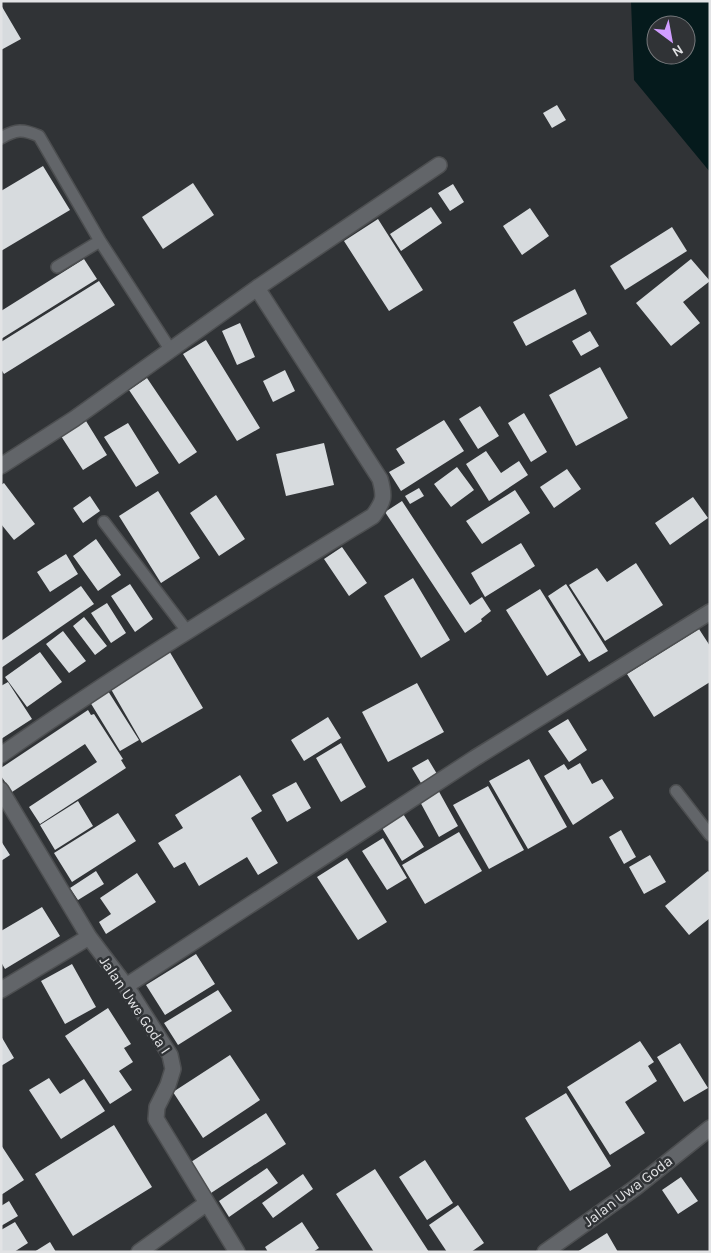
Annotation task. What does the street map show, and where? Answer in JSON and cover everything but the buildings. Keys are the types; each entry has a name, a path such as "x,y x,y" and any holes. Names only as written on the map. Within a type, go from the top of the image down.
{"street":[{"path":"1,466 74,419 257,288 439,165"},
{"path":"1,755 188,631 373,516 381,505 384,494 380,479 257,288"},
{"path":"126,986 475,758 710,612"},
{"name":"Jalan Uwe Goda I","path":"1,790 89,937 126,986 170,1055 173,1069 168,1085 157,1106 156,1119 237,1252"},
{"path":"1,990 89,937"},
{"name":"Jalan Uwa Goda","path":"545,1252 635,1188 710,1128"},
{"path":"139,1252 207,1203"}],"lane":[{"path":"1,138 12,131 28,131 39,136 100,241 170,349"},
{"path":"57,267 100,241"},
{"path":"104,522 188,631"},
{"path":"676,791 710,834"}],"water":[{"path":"631,1 710,1 710,172 634,80"}]}
